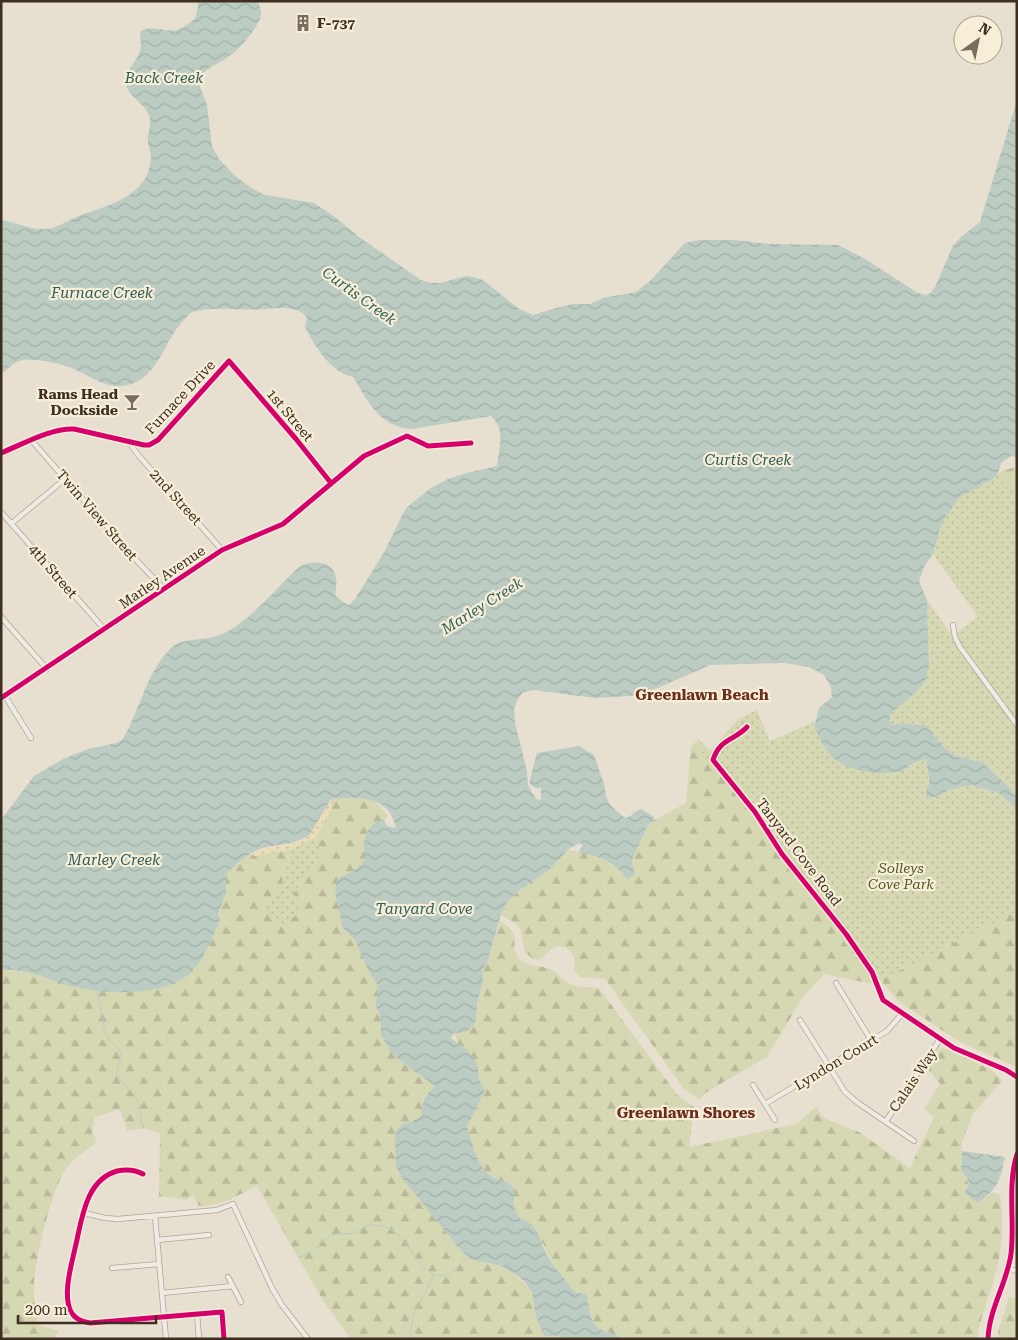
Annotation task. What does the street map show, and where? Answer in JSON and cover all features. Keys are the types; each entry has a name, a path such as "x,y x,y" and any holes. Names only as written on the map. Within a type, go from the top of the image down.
{"street":[{"name":"Furnace Drive","path":"1,453 60,429 74,429 134,444 149,445 158,440 227,362 231,362"},
{"name":"1st Street","path":"231,362 331,483"},
{"name":"Marley Avenue","path":"3,697 46,670 222,550 283,524 364,456 407,436 428,446 471,443"},
{"name":"Twin View Street","path":"32,441 139,563 164,588"},
{"name":"2nd Street","path":"134,444 132,448 222,550"},
{"path":"12,523 65,479"},
{"name":"4th Street","path":"1,512 104,630"},
{"path":"1,617 46,670"},
{"path":"953,625 960,647 1017,725"},
{"path":"3,697 31,738"},
{"name":"Tanyard Cove Road","path":"748,727 723,743 718,748 713,760 755,812 782,854 846,934 872,972 881,996 902,1014"},
{"path":"836,982 871,1040"},
{"path":"902,1014 960,1052 1006,1070 1017,1077"},
{"name":"Lyndon Court","path":"765,1104 892,1027 902,1014"},
{"path":"800,1020 840,1085 851,1098 914,1141"},
{"name":"Calais Way","path":"886,1121 940,1039"},
{"path":"753,1085 775,1120"},
{"path":"988,1339 990,1323 1008,1268 1012,1242 1012,1174 1017,1154"},
{"path":"143,1174 134,1170 112,1173 103,1178 90,1194 68,1281 69,1304 73,1315 82,1322 90,1323 222,1312 224,1339"},
{"path":"84,1213 114,1219 217,1210 233,1204 273,1290 308,1339"},
{"path":"155,1216 166,1339"},
{"path":"157,1240 209,1235"},
{"path":"112,1268 159,1264"},
{"path":"1008,1268 1017,1271"},
{"path":"228,1277 241,1302"},
{"path":"162,1293 233,1286"},
{"path":"197,1314 200,1339"}],"green space":[{"path":"1017,466 1017,509 997,476 1000,472"},
{"path":"997,476 1017,498 1017,798 1013,791 982,762 956,756 945,748 925,725 893,725 889,721 891,713 913,695 929,666 927,600 952,636 978,617 933,554 942,524 954,503 968,492"},
{"name":"Solleys Cove Park","path":"757,710 770,742 814,722 817,734 825,744 868,770 881,774 899,772 927,759 928,780 926,792 938,796 951,789 971,785 999,793 1017,810 1017,911 873,984 829,919 781,859 752,815 698,747 691,746 699,739 710,751 738,719"},
{"name":"Solleys Cove Park","path":"814,722 814,727 1017,825 1017,1067 960,1042 898,1001 880,980 770,741"},
{"path":"691,746 698,747 752,815 781,859 829,919 873,984 824,974 803,997 767,1057 705,1093 700,1100 684,1089 605,979 581,977 574,972 575,962 572,954 561,946 551,949 539,960 533,959 525,952 518,926 501,915 517,892 548,871 569,850 586,853 608,862 627,879 633,868 632,860 648,825 686,803"},
{"path":"353,797 374,800 388,816 364,848 366,856 363,864 354,871 343,875 336,883 335,893 344,930 355,940 377,984 378,991 375,1005 381,1016 381,1035 385,1043 398,1059 435,1086 421,1116 407,1123 397,1172 462,1252 481,1262 502,1266 529,1287 534,1298 536,1317 544,1336 558,1336 567,1339 351,1339 324,1302 257,1186 230,1199 208,1205 199,1206 193,1195 186,1200 159,1197 160,1133 144,1128 127,1131 120,1109 95,1117 92,1133 96,1139 95,1144 68,1166 56,1188 51,1204 41,1240 34,1288 38,1325 58,1332 54,1339 1,1339 1,970 31,972 65,984 97,991 126,992 163,987 195,969 220,921 218,914 226,893 226,875 234,866 250,854 256,856 292,849 280,889 262,909 277,918 281,924 293,894 322,855 315,838 331,810 331,798"},
{"path":"315,838 322,855 293,894 299,900 298,914 282,924 277,918 273,921 262,909 280,889 292,849"},
{"path":"500,921 512,931 515,939 515,952 525,963 550,969 569,984 599,988 678,1096 694,1107 689,1147 796,1124 816,1107 824,1118 859,1132 910,1168 934,1117 924,1109 940,1084 927,1068 941,1047 992,1070 1002,1081 973,1114 962,1142 961,1168 978,1203 993,1192 1000,1195 1001,1204 1002,1232 999,1259 977,1339 621,1339 597,1327 590,1314 587,1296 574,1292 549,1258 544,1245 527,1220 522,1219 517,1213 514,1208 514,1190 512,1186 488,1174 480,1164 467,1127 485,1090 479,1082 479,1071 474,1059 459,1044 454,1033 472,1028 475,1021 483,976 482,970 487,963"},
{"path":"1009,1297 1017,1299 1017,1339 999,1339 998,1331"}],"sand":[{"path":"331,798 333,802 331,810 315,838 292,849 256,856 250,854 303,839 310,834"}],"water":[{"path":"197,1 258,1 261,10 258,24 239,47 231,55 205,71 198,78 207,105 212,146 219,159 234,175 251,188 265,195 314,203 421,280 440,283 466,276 474,277 483,280 519,309 533,315 573,304 590,304 603,298 636,292 651,280 685,243 699,240 838,245 865,259 918,293 926,295 931,293 953,246 980,222 1017,100 1017,461 1015,457 1011,456 1001,463 997,476 959,498 946,516 933,554 924,567 919,581 927,600 929,666 925,682 913,695 891,713 889,721 893,725 925,725 945,748 956,756 982,762 1013,791 1017,798 1017,810 999,793 971,785 951,789 932,798 927,797 926,792 929,782 927,759 918,761 903,770 884,773 872,773 840,763 829,753 814,727 819,708 832,697 831,687 824,675 809,667 785,663 710,665 658,688 631,696 595,698 534,690 523,692 517,700 514,709 515,723 527,771 528,785 536,799 541,800 541,788 535,788 530,784 530,779 537,753 579,746 594,755 604,784 606,797 611,806 625,818 641,809 654,817 654,820 648,825 632,860 635,874 627,879 612,864 594,856 580,853 579,851 583,845 580,843 570,848 548,871 517,892 502,911 487,963 482,970 482,984 474,1024 469,1030 454,1033 451,1037 468,1051 474,1059 480,1081 485,1090 467,1127 480,1164 488,1174 512,1186 514,1190 514,1208 517,1213 521,1219 527,1221 536,1230 550,1260 574,1292 587,1296 590,1314 597,1327 621,1339 567,1339 558,1336 544,1336 536,1317 532,1292 524,1281 502,1266 474,1260 462,1252 401,1177 396,1167 395,1139 397,1130 403,1124 421,1116 424,1100 435,1086 398,1059 390,1051 381,1035 381,1016 375,1005 378,991 377,984 369,972 355,940 343,928 335,893 336,883 340,877 354,871 365,860 364,843 366,834 371,826 383,819 387,826 396,828 387,809 379,803 362,798 331,799 310,834 291,843 257,850 236,865 226,875 226,893 218,914 220,921 206,951 192,972 174,983 164,987 135,992 112,992 76,987 26,972 1,970 1,820 34,776 63,759 88,749 122,740 155,668 171,648 176,644 189,640 216,636 233,628 253,613 300,566 316,562 331,568 336,578 335,595 349,605 355,599 383,554 406,508 431,488 448,479 497,466 500,433 496,421 491,416 412,429 391,423 376,411 353,377 337,370 324,357 305,327 307,318 294,309 219,309 192,312 177,328 151,370 136,382 127,385 118,386 102,383 67,366 38,360 19,361 1,374 1,220 37,229 52,228 116,202 136,189 144,181 149,170 151,157 148,140 150,119 145,109 129,92 126,78 140,51 140,32 149,29 172,31 182,28 195,19 198,7"},
{"path":"962,1151 1005,1157 997,1184 978,1203 965,1193 969,1182 961,1169"}],"waterway":[{"path":"97,991 105,1032 121,1054 116,1075 138,1102 143,1129"},
{"path":"299,1257 310,1253 325,1239 333,1235 353,1233 374,1225 387,1227 397,1234 421,1264 437,1275 451,1273 468,1257"},
{"path":"410,1339 413,1316 434,1275"}],"cycle path":[{"path":"1,453 37,437 65,429 74,429 149,445 158,440 229,361 331,483"},
{"path":"1,698 222,550 283,524 364,456 407,436 428,446 471,443"},
{"path":"747,727 723,744 713,760 755,812 782,854 846,934 872,972 883,1000 954,1048 1006,1070 1017,1077"},
{"path":"988,1339 991,1317 1006,1275 1011,1254 1012,1178 1017,1154"},
{"path":"143,1174 130,1170 117,1171 98,1183 92,1191 83,1212 72,1260 67,1296 71,1312 79,1320 90,1323 222,1312 224,1339"}],"place":[{"name":"F-737","path":"303,23"},
{"name":"Rams Head Dockside","path":"132,402"}],"district":[{"name":"Greenlawn Beach","path":"702,695"},
{"name":"Greenlawn Shores","path":"686,1113"}],"water label":[{"name":"Back Creek","path":"164,78"},
{"name":"Furnace Creek","path":"102,293"},
{"name":"Curtis Creek","path":"359,296"},
{"name":"Curtis Creek","path":"748,460"},
{"name":"Marley Creek","path":"482,606"},
{"name":"Marley Creek","path":"114,860"},
{"name":"Tanyard Cove","path":"424,909"}]}
